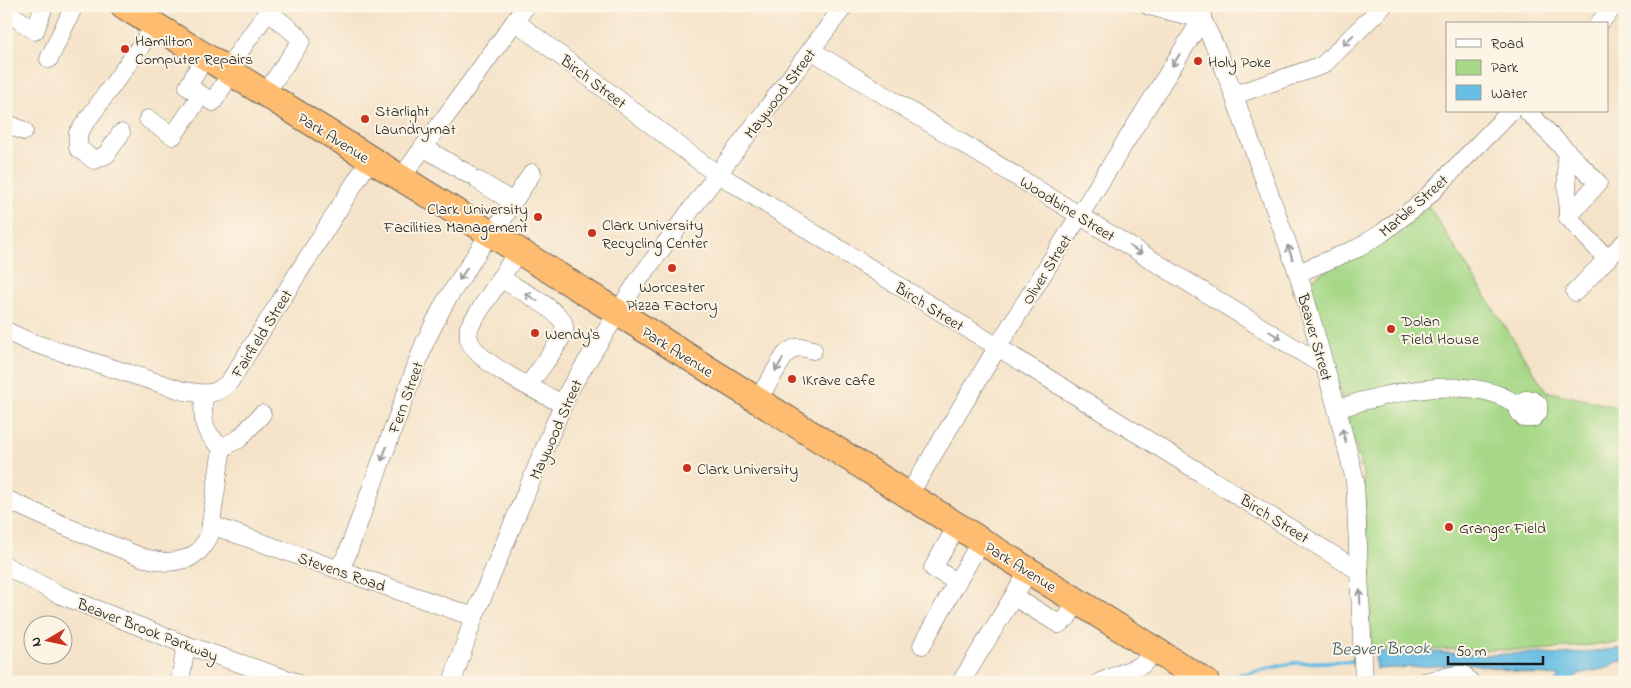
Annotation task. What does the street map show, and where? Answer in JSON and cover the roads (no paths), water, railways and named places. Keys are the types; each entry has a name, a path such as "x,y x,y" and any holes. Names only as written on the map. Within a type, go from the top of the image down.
{"highway":[{"name":"Park Avenue","path":"124,6 617,312 1206,682"}],"street":[{"path":"6,11 35,31 44,6"},
{"path":"49,59 74,6"},
{"path":"401,178 526,6"},
{"name":"Maywood Street","path":"452,682 474,617 569,390 639,279 844,6"},
{"path":"1149,6 1203,13"},
{"path":"1234,95 1322,65 1383,6"},
{"path":"1600,22 1615,6"},
{"path":"221,66 212,102 188,87 221,66 270,9 301,41 265,94"},
{"name":"Beaver Street","path":"1203,13 1298,273 1356,480 1363,679"},
{"name":"Oliver Street","path":"908,496 1203,13"},
{"name":"Birch Street","path":"515,21 718,174 1359,571"},
{"path":"121,133 106,155 94,160 78,148 78,133 155,26"},
{"name":"Woodbine Street","path":"811,50 1324,366"},
{"path":"148,119 173,136 201,95"},
{"name":"Marble Street","path":"1298,273 1358,248 1382,233 1423,201 1510,112"},
{"path":"1527,112 1598,183 1568,217"},
{"path":"6,123 24,131"},
{"path":"424,147 513,202"},
{"path":"1566,150 1568,217 1607,259"},
{"name":"Fairfield Street","path":"204,394 222,390 230,381 370,159"},
{"name":"Fern Street","path":"337,569 346,557 425,342 444,304 490,233 503,219 532,173"},
{"path":"1575,292 1625,242"},
{"path":"518,251 468,327 469,339 480,354 501,372 563,404"},
{"path":"500,278 543,304 560,317 564,325 564,332 528,386"},
{"path":"480,354 500,361 520,372 524,371 532,367 542,353 560,317"},
{"path":"6,331 30,342 107,367 184,391 204,394 203,415 208,436 222,447"},
{"path":"757,401 785,355 791,349 806,347 813,350"},
{"path":"1337,408 1383,395 1454,388 1474,389 1492,394 1509,400 1519,407"},
{"path":"222,447 239,439 262,414"},
{"path":"8,500 68,527 155,561 166,562 189,558 205,544 209,537 222,447"},
{"name":"Stevens Road","path":"211,524 474,617"},
{"path":"957,526 933,568 957,582"},
{"path":"922,645 981,542"},
{"name":"Beaver Brook Parkway","path":"6,566 58,594 186,645 295,682"},
{"path":"961,682 1029,572"},
{"path":"1014,597 1059,624 1067,618 1077,602"},
{"path":"180,682 186,645"},
{"path":"1100,682 1142,665 1156,650"},
{"path":"1424,682 1458,679"}],"water":[{"name":"Beaver Brook","path":"1625,648 1625,661 1616,662 1607,668 1579,674 1570,682 1554,682 1560,676 1532,674 1472,664 1376,669 1375,652 1417,651 1482,655 1534,653 1554,655"}],"waterway":[{"name":"Beaver Brook","path":"1239,675 1293,663 1358,661"}],"place":[{"name":"Hamilton Computer Repairs","path":"125,49"},
{"name":"Holy Poke","path":"1198,61"},
{"name":"Starlight Laundrymat","path":"365,119"},
{"name":"Clark University Facilities Management","path":"538,217"},
{"name":"Clark University Recycling Center","path":"592,233"},
{"name":"Worcester Pizza Factory","path":"672,268"},
{"name":"Dolan Field House","path":"1391,329"},
{"name":"Wendy's","path":"535,333"},
{"name":"IKrave cafe","path":"792,379"},
{"name":"Clark University","path":"687,468"},
{"name":"Granger Field","path":"1449,527"}]}
